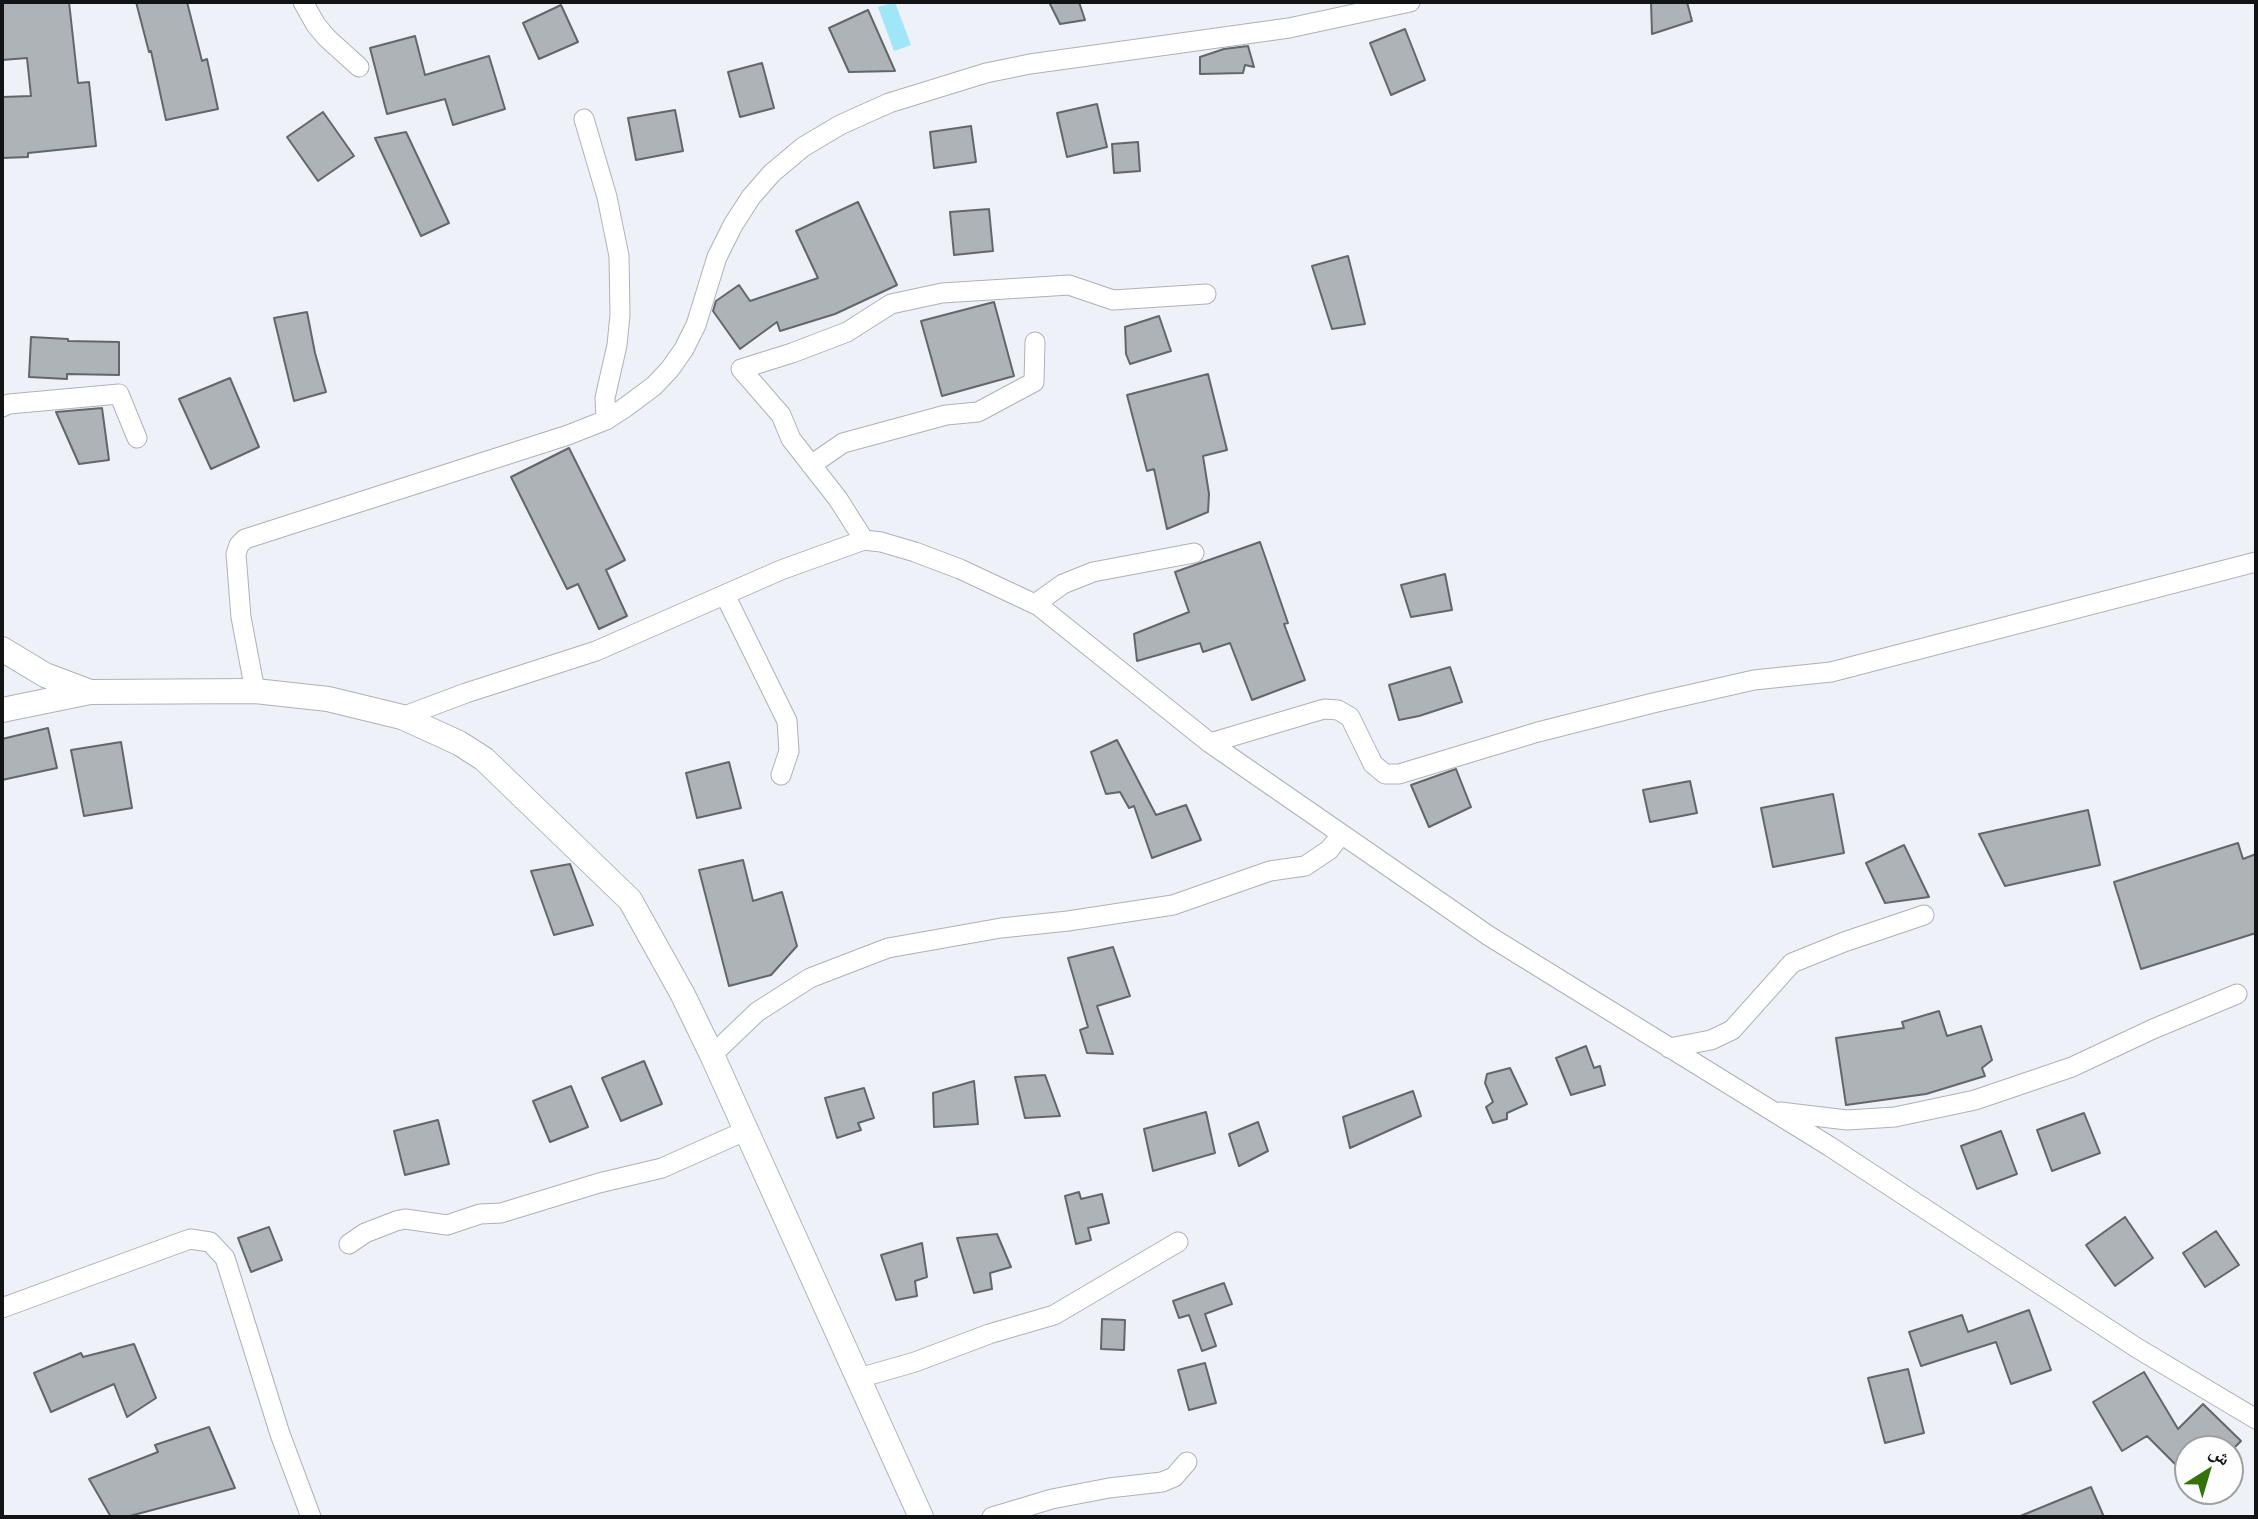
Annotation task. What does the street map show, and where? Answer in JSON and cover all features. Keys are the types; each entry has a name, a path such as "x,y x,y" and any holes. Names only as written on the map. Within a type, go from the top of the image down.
{"street":[{"path":"303,2 327,38 359,67"},
{"path":"255,691 241,617 236,554 245,539 568,435 606,420 654,386 670,369 696,325 717,257 733,225 751,197 772,173 803,146 840,125 889,103 986,73 1030,64 1289,28 1410,2"},
{"path":"584,119 607,197 619,256 620,315 617,345 605,398 606,420"},
{"path":"864,540 838,499 791,439 781,415 741,369 847,332 891,304 942,293 1069,285 1113,300 1206,294"},
{"path":"811,464 843,443 946,415 978,412 1034,382 1035,342"},
{"path":"2,407 9,404 119,394 137,438"},
{"path":"402,716 596,650 781,570 864,540 881,542 926,556 1035,604 1210,743 1489,936 1852,1160 2137,1348 2256,1419"},
{"path":"1035,604 1063,584 1093,572 1194,552"},
{"path":"1210,743 1324,709 1338,710 1350,717 1373,764 1385,774 1399,774 1538,732 1653,703 1754,680 1831,672 2256,562"},
{"path":"725,595 787,721 789,751 781,775"},
{"path":"2,649 45,675 90,692"},
{"path":"2,710 90,692 255,691 328,699 402,716 484,758 630,900 683,995 712,1055 921,1517"},
{"path":"712,1055 757,1012 810,978 888,948 1001,928 1173,905 1270,871 1305,866 1329,850 1341,835"},
{"path":"1669,1048 1711,1040 1732,1030 1793,963 1844,942 1924,915"},
{"path":"1772,1111 1847,1120 1895,1117 1975,1100 2072,1067 2153,1029 2238,994"},
{"path":"349,1244 365,1233 396,1221 405,1219 447,1225 481,1214 501,1213 599,1183 662,1168 747,1130"},
{"path":"2,1308 190,1239 210,1242 225,1258 280,1434 311,1517"},
{"path":"859,1378 1054,1315 1178,1242"},
{"path":"992,1517 1075,1495 1162,1482 1174,1477 1187,1462"}],"water":[{"path":"895,2 911,45 894,51 878,7"}],"building":[{"path":"2,2 69,2 78,83 89,82 96,146 28,153 28,157 2,158 2,97 31,96 27,58 2,60"},
{"path":"136,2 187,2 202,61 207,59 218,109 166,120 151,51 149,52"},
{"path":"1049,2 1079,2 1085,20 1060,24"},
{"path":"1651,2 1687,2 1692,21 1652,34"},
{"path":"561,5 578,42 539,59 523,23"},
{"path":"868,10 895,71 849,72 829,28"},
{"path":"1405,29 1425,80 1391,95 1370,43"},
{"path":"415,36 425,75 489,56 505,109 453,125 445,99 387,114 370,48"},
{"path":"1248,46 1254,67 1245,65 1243,73 1200,74 1200,57 1224,49"},
{"path":"762,63 774,108 740,117 728,72"},
{"path":"1097,104 1107,147 1067,157 1057,113"},
{"path":"675,110 683,151 636,160 628,118"},
{"path":"323,112 354,156 318,181 287,137"},
{"path":"971,126 976,162 934,168 930,132"},
{"path":"406,132 449,223 421,236 375,138"},
{"path":"1138,142 1140,171 1114,173 1112,144"},
{"path":"858,202 897,285 835,314 780,331 777,322 740,349 713,311 716,301 739,285 750,301 818,278 796,231"},
{"path":"989,209 993,251 954,255 950,212"},
{"path":"1348,256 1365,324 1332,329 1312,266"},
{"path":"994,302 1014,376 942,396 921,321"},
{"path":"307,312 326,392 294,401 274,318"},
{"path":"1159,316 1171,351 1130,364 1126,354 1125,327"},
{"path":"31,337 119,342 119,375 67,374 67,379 29,377"},
{"path":"1208,374 1227,450 1203,456 1209,494 1208,512 1167,529 1154,469 1147,471 1127,395"},
{"path":"230,378 259,447 211,469 179,399"},
{"path":"102,408 109,460 79,464 56,412"},
{"path":"569,448 625,560 606,570 627,616 599,629 578,584 567,589 511,477"},
{"path":"1260,542 1288,623 1284,624 1305,680 1252,700 1230,643 1203,652 1200,643 1137,661 1134,634 1189,612 1175,572"},
{"path":"1445,574 1452,610 1411,617 1401,585"},
{"path":"1450,667 1462,702 1399,720 1389,685"},
{"path":"48,728 57,768 2,780 2,739"},
{"path":"1117,740 1156,815 1186,805 1201,840 1152,858 1134,806 1129,808 1120,792 1106,794 1091,752"},
{"path":"121,742 132,808 84,816 71,750"},
{"path":"729,762 741,808 697,818 686,773"},
{"path":"1456,769 1471,807 1429,827 1411,785"},
{"path":"1690,781 1697,813 1650,822 1643,790"},
{"path":"1833,794 1844,853 1773,867 1761,808"},
{"path":"2088,810 2100,865 2005,886 1979,834"},
{"path":"2238,843 2243,859 2256,854 2256,933 2141,969 2114,882"},
{"path":"1904,845 1929,897 1885,903 1866,863"},
{"path":"743,860 753,901 782,892 797,946 771,975 729,986 699,870"},
{"path":"570,864 593,925 554,935 531,871"},
{"path":"1113,947 1130,996 1097,1006 1113,1054 1087,1053 1080,1030 1088,1027 1068,958"},
{"path":"1939,1011 1947,1036 1981,1026 1992,1060 1982,1068 1985,1076 1926,1094 1846,1105 1836,1038 1904,1028 1902,1022"},
{"path":"1586,1046 1594,1068 1600,1066 1605,1085 1571,1095 1556,1058"},
{"path":"644,1061 662,1104 621,1121 602,1078"},
{"path":"1510,1068 1527,1104 1507,1113 1507,1119 1493,1123 1486,1107 1493,1102 1485,1083 1487,1074"},
{"path":"1045,1075 1060,1116 1025,1118 1015,1077"},
{"path":"974,1081 978,1124 934,1127 933,1093"},
{"path":"571,1086 588,1127 550,1142 533,1101"},
{"path":"864,1088 874,1118 858,1123 861,1130 837,1138 825,1098"},
{"path":"1413,1091 1421,1116 1350,1148 1343,1117"},
{"path":"1206,1112 1215,1153 1153,1171 1144,1129"},
{"path":"2084,1113 2100,1153 2052,1171 2037,1130"},
{"path":"438,1120 449,1164 405,1175 394,1131"},
{"path":"1258,1122 1268,1151 1239,1166 1229,1134"},
{"path":"2001,1131 2017,1174 1977,1189 1961,1146"},
{"path":"1079,1192 1081,1199 1102,1194 1109,1223 1088,1228 1091,1240 1076,1244 1065,1196"},
{"path":"2125,1217 2153,1258 2115,1286 2086,1245"},
{"path":"269,1227 282,1260 251,1272 238,1238"},
{"path":"2216,1231 2239,1265 2205,1287 2183,1253"},
{"path":"997,1234 1011,1267 990,1273 992,1289 974,1293 957,1238"},
{"path":"922,1243 927,1277 915,1281 917,1296 896,1300 881,1255"},
{"path":"1224,1283 1232,1304 1205,1314 1216,1346 1202,1351 1189,1315 1179,1318 1173,1301"},
{"path":"2029,1310 2051,1370 2011,1384 1996,1342 1921,1366 1909,1332 1962,1315 1968,1332"},
{"path":"1102,1319 1125,1320 1124,1350 1101,1349"},
{"path":"134,1344 156,1398 127,1417 114,1384 51,1412 34,1373 81,1353 83,1357"},
{"path":"1205,1363 1216,1403 1189,1410 1178,1370"},
{"path":"1908,1369 1924,1433 1885,1443 1868,1378"},
{"path":"2144,1372 2178,1429 2203,1404 2235,1435 2174,1435 2174,1463 2147,1436 2122,1451 2093,1402"},
{"path":"209,1427 235,1488 126,1517 111,1517 89,1479 158,1452 155,1445"},
{"path":"2091,1487 2104,1517 2018,1517"}]}
